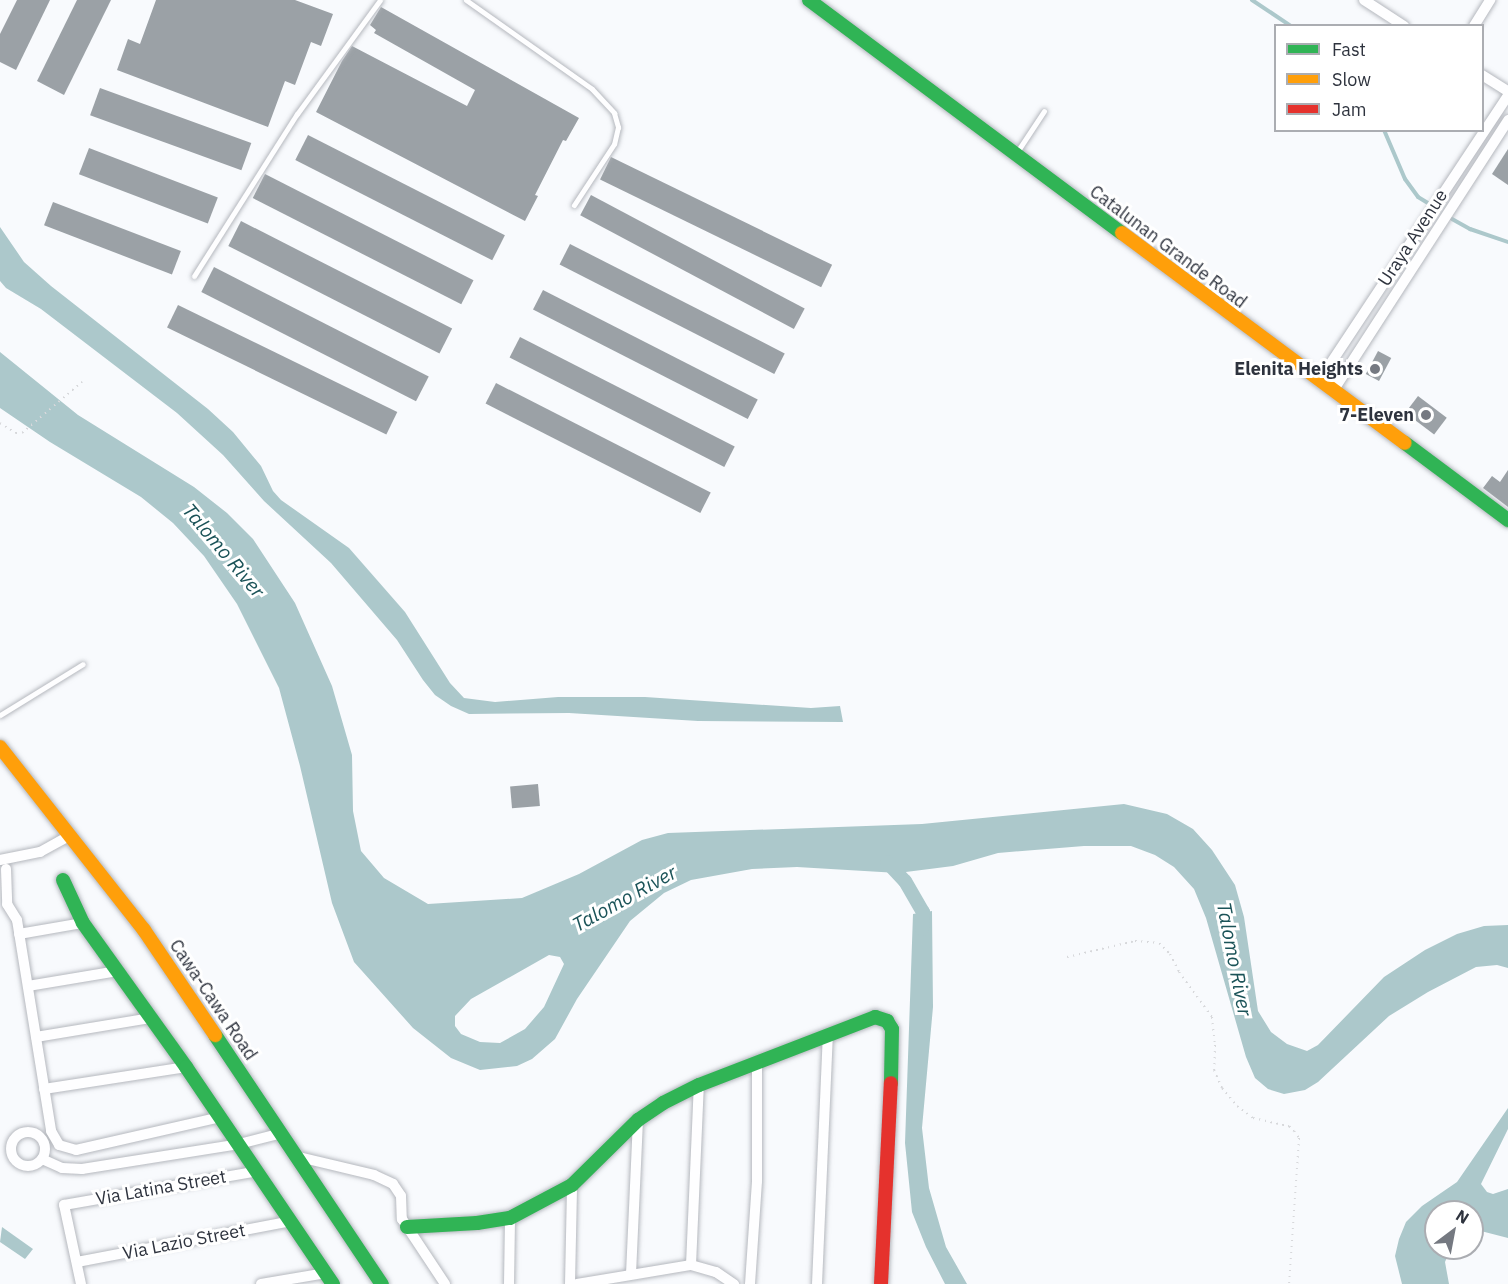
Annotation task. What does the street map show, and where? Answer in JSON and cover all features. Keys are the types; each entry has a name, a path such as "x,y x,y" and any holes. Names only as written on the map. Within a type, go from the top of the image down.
{"street":[{"name":"Catalunan Grande Road","path":"809,0 1508,520"},
{"path":"1364,0 1401,24"},
{"path":"1475,24 1486,1"},
{"path":"1484,76 1508,93"},
{"name":"Uraya Avenue","path":"1484,130 1508,93"},
{"name":"Uraya Avenue","path":"1333,391 1508,120"},
{"name":"Uraya Avenue","path":"1319,381 1482,132"},
{"path":"1451,180 1464,188"},
{"path":"1401,256 1415,264"},
{"path":"1352,332 1365,341"},
{"name":"Cawa-Cawa Road","path":"1,751 71,835 144,930 299,1157 381,1284"},
{"path":"71,835 40,852 3,864 4,905 15,912 51,1131 59,1145 76,1150 221,1117"},
{"path":"63,880 83,923 240,1144 329,1278 261,1284"},
{"path":"19,934 83,923"},
{"path":"28,986 118,971"},
{"path":"407,1227 477,1223 510,1218 572,1185 638,1120 699,1085 875,1017 887,1021 892,1029 891,1125 881,1284"},
{"path":"36,1037 152,1018"},
{"path":"817,1284 828,1035"},
{"path":"750,1284 757,1181 757,1064"},
{"path":"44,1089 186,1067"},
{"path":"691,1265 699,1085"},
{"path":"631,1274 638,1120"},
{"path":"0,1145 12,1144 22,1133 36,1134 45,1145 42,1159 33,1165 22,1164 14,1158 12,1144"},
{"path":"42,1159 62,1168 82,1168 240,1144 282,1133"},
{"path":"299,1157 374,1175 393,1184 401,1197 402,1219 445,1284"},
{"name":"Via Latina Street","path":"77,1262 64,1205 258,1172"},
{"path":"570,1284 572,1185"},
{"path":"509,1284 510,1218"},
{"name":"Via Lazio Street","path":"77,1262 291,1221"},
{"path":"77,1262 81,1284"},
{"path":"576,1284 691,1265 716,1272 734,1284"}],"lane":[{"path":"194,276 297,114 380,0"},
{"path":"466,0 592,89 614,113 618,127 614,144 574,205"},
{"path":"1016,155 1044,111"},
{"path":"0,715 83,664"}],"path":[{"path":"0,423 16,433 24,431 82,382"},
{"path":"1067,957 1136,941 1159,943 1170,954 1179,972 1212,1017 1215,1034 1214,1070 1222,1088 1237,1106 1253,1118 1289,1126 1299,1138 1289,1284"}],"water":[{"path":"0,227 24,262 51,286 208,409 233,432 261,466 273,491 281,500 349,548 405,612 450,683 464,698 495,702 558,697 645,697 811,708 840,706 843,722 698,721 569,713 469,714 451,706 435,695 397,640 331,563 264,501 223,455 177,413 41,309 6,288 0,281"},
{"name":"Talomo River","path":"0,352 78,415 194,487 227,513 253,539 295,603 332,686 352,755 353,811 361,851 384,878 428,904 522,898 579,874 642,840 668,833 922,824 1124,804 1167,814 1193,829 1212,850 1235,885 1244,917 1258,1011 1271,1032 1287,1044 1307,1051 1318,1045 1384,977 1425,950 1457,934 1484,926 1508,925 1508,968 1497,965 1476,967 1428,992 1389,1016 1318,1082 1305,1090 1284,1094 1268,1089 1255,1078 1246,1057 1206,918 1194,889 1174,867 1155,855 1131,846 1084,846 998,853 953,866 898,873 797,867 752,869 691,880 664,893 630,921 577,999 555,1039 532,1059 517,1066 480,1070 451,1058 413,1028 354,962 332,903 279,688 237,604 204,556 173,523 141,497 50,442 0,408","holes":["549,955 560,957 564,964 544,1007 525,1029 500,1043 480,1042 461,1034 455,1026 455,1016 471,999"]},
{"path":"932,911 933,1007 922,1128 929,1188 946,1247 967,1284 945,1284 926,1247 912,1212 905,1143 913,914"},
{"path":"1508,1108 1508,1129 1481,1184 1487,1192 1493,1194 1508,1189 1508,1238 1484,1232 1484,1200 1431,1200 1457,1182"},
{"path":"1424,1205 1424,1260 1446,1260 1449,1284 1402,1284 1395,1256 1399,1239 1406,1222"},
{"path":"2,1227 33,1249 25,1259 0,1242"}],"building":[{"path":"17,0 50,0 16,70 0,62 0,34"},
{"path":"77,0 111,0 64,95 37,81"},
{"path":"156,0 295,0 333,14 321,46 311,42 295,85 285,81 268,127 117,70 128,39 140,44"},
{"path":"381,7 579,118 566,141 563,140 535,195 538,196 525,221 316,112 352,46 467,106 475,90 374,33 376,30 370,25"},
{"path":"100,88 251,143 241,170 90,115"},
{"path":"308,135 505,235 492,260 295,160"},
{"path":"89,148 218,197 208,224 79,174"},
{"path":"1508,149 1508,185 1492,174"},
{"path":"611,157 832,265 821,287 600,179"},
{"path":"265,174 473,280 461,304 253,198"},
{"path":"591,195 805,309 794,329 580,215"},
{"path":"53,202 181,251 172,274 44,225"},
{"path":"241,221 452,329 439,354 228,246"},
{"path":"570,244 785,353 774,374 560,264"},
{"path":"214,267 429,376 416,401 201,292"},
{"path":"543,290 758,399 748,419 533,310"},
{"path":"178,305 397,412 386,434 167,327"},
{"path":"520,337 735,446 724,467 510,357"},
{"path":"1378,351 1391,358 1379,381 1366,374"},
{"path":"496,383 711,492 700,513 486,403"},
{"name":"7-Eleven","path":"1418,396 1447,418 1434,434 1405,413"},
{"path":"1508,470 1508,507 1483,488 1492,476 1500,482"},
{"path":"538,784 540,806 512,808 510,786"}],"waterway":[{"path":"1252,0 1288,24"},
{"path":"1385,132 1405,179 1418,197 1428,203"},
{"path":"1452,219 1470,229 1508,242"},
{"path":"887,862 905,881 923,912 922,929"}],"traffic: fast":[{"path":"809,0 1122,233"},
{"path":"1405,443 1508,520"},
{"path":"63,880 83,923 186,1067 333,1284"},
{"path":"407,1227 477,1223 510,1218 572,1185 638,1120 663,1103 699,1085 875,1017 887,1021 892,1029 891,1083"},
{"path":"215,1035 382,1284"}],"traffic: slow":[{"path":"1122,233 1405,443"},
{"path":"0,747 144,930 215,1035"}],"traffic: jam":[{"path":"881,1284 891,1083"}],"place":[{"name":"Elenita Heights","path":"1375,369"},
{"name":"7-Eleven","path":"1426,415"}]}
